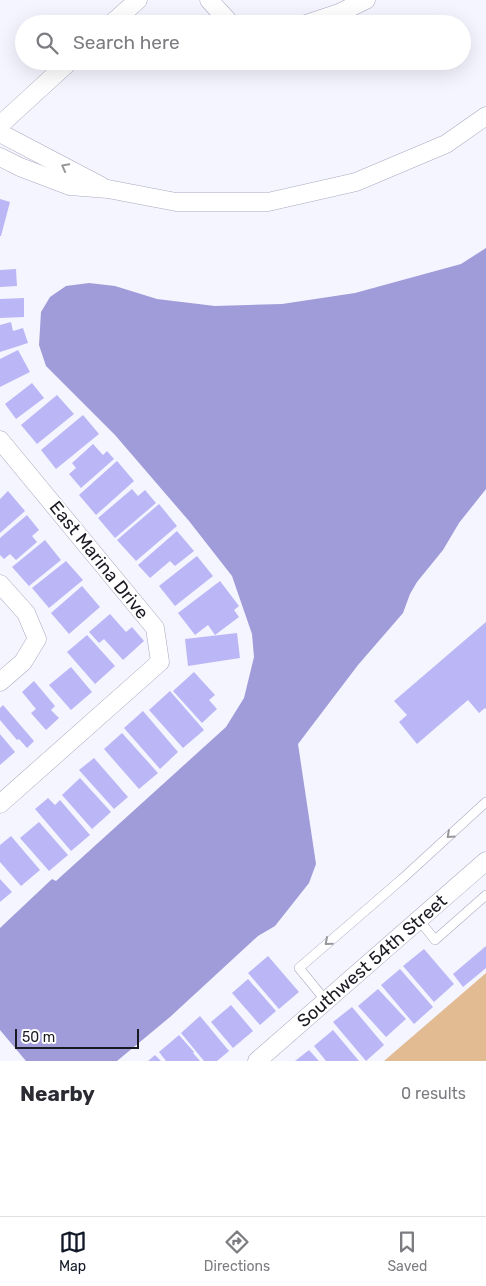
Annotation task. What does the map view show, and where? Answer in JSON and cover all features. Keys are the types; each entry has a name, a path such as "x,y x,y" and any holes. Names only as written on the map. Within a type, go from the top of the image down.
{"street":[{"path":"121,15 138,0"},
{"path":"209,0 223,15"},
{"path":"333,15 366,0"},
{"path":"0,125 60,70"},
{"path":"0,157 20,167 70,186 108,189 176,202 268,202 356,182 446,144 486,116"},
{"path":"0,133 108,189"},
{"name":"East Marina Drive","path":"0,440 155,628 160,662 0,804"},
{"path":"0,584 26,613 37,639 23,662 0,682"},
{"name":"Southwest 54th Street","path":"257,1061 486,861"}],"lane":[{"path":"326,1001 299,968 402,879 486,802"},
{"path":"419,920 435,940 486,895"}],"shaded area":[{"path":"486,248 486,489 459,523 443,550 417,582 403,613 358,665 298,744 316,864 309,883 275,926 258,936 170,1017 117,1061 26,1061 0,1030 0,928 52,879 56,881 226,727 244,698 254,657 252,634 232,576 189,521 115,435 46,366 39,345 41,312 50,297 66,286 89,283 115,286 157,299 215,306 282,304 355,293 461,264"},
{"path":"486,973 486,1061 384,1061"}],"building":[{"path":"0,199 10,202 1,236 0,236"},
{"path":"16,269 17,286 0,287 0,270"},
{"path":"24,298 24,317 0,318 0,299"},
{"path":"11,322 13,331 23,328 28,343 0,352 0,325"},
{"path":"18,350 30,372 0,387 0,359"},
{"path":"32,383 44,398 16,419 5,404"},
{"path":"57,395 74,414 37,444 21,425"},
{"path":"83,415 99,434 56,469 41,450"},
{"path":"93,444 103,455 107,451 114,459 81,488 69,474 76,468 72,463"},
{"path":"117,461 134,481 96,515 79,495"},
{"path":"132,489 138,496 145,490 156,503 115,538 98,518"},
{"path":"8,491 25,511 0,533 0,499"},
{"path":"159,504 177,526 136,561 117,540"},
{"path":"27,515 39,530 32,536 37,542 16,560 10,554 4,559 0,555 0,538"},
{"path":"177,531 194,551 175,566 170,561 150,578 138,565"},
{"path":"45,540 61,560 29,586 12,567"},
{"path":"197,556 213,576 175,606 159,586"},
{"path":"66,561 83,580 49,608 32,588"},
{"path":"220,581 239,606 234,610 239,617 215,635 208,625 195,635 178,613"},
{"path":"82,586 100,607 69,634 51,613"},
{"path":"110,614 126,632 132,627 144,641 123,660 104,639 99,643 89,632"},
{"path":"486,622 486,709 479,713 468,700 417,744 399,722 407,715 394,701"},
{"path":"237,633 240,658 188,666 185,639"},
{"path":"87,635 115,666 95,684 67,652"},
{"path":"71,667 92,692 71,710 49,685"},
{"path":"194,672 215,695 209,700 217,709 202,723 173,691"},
{"path":"34,681 55,706 51,710 59,718 46,730 31,713 36,709 22,692"},
{"path":"170,691 204,730 183,748 149,710"},
{"path":"3,705 34,741 27,748 19,739 17,740 0,720 0,708"},
{"path":"143,711 178,752 160,769 124,728"},
{"path":"122,733 158,773 139,789 104,749"},
{"path":"0,734 15,752 0,765"},
{"path":"94,758 128,797 114,809 79,770"},
{"path":"80,778 111,812 92,829 62,795"},
{"path":"48,798 55,805 60,800 90,835 71,851 35,809"},
{"path":"39,822 68,855 49,871 20,838"},
{"path":"11,836 40,870 21,886 0,862 0,845"},
{"path":"0,879 12,892 0,902"},
{"path":"486,946 486,968 463,987 453,974"},
{"path":"424,949 454,984 434,1002 403,966"},
{"path":"268,956 299,992 279,1009 248,973"},
{"path":"400,969 433,1007 414,1024 381,985"},
{"path":"248,979 276,1011 260,1025 232,993"},
{"path":"378,989 406,1019 386,1037 358,1006"},
{"path":"231,1005 253,1031 233,1048 211,1022"},
{"path":"352,1007 384,1045 366,1061 333,1022"},
{"path":"200,1016 229,1051 217,1061 204,1061 181,1033"},
{"path":"333,1030 359,1061 326,1061 314,1046"},
{"path":"179,1035 200,1061 166,1061 159,1052"},
{"path":"309,1050 319,1061 295,1061"},
{"path":"155,1055 161,1061 148,1061"}]}
